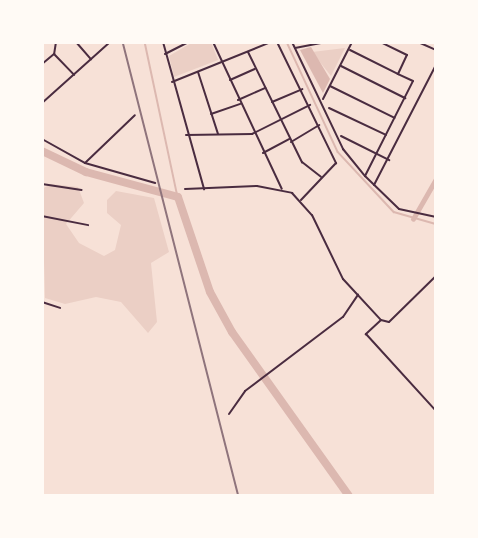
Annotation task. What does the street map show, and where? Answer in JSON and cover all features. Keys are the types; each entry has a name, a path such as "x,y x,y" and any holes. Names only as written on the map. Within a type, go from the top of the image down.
{"street":[{"path":"42,64 54,54 56,42"},
{"path":"76,42 91,59"},
{"path":"42,103 110,42"},
{"path":"163,42 186,135 204,189"},
{"path":"165,54 189,42"},
{"path":"213,42 252,134 283,190"},
{"path":"172,82 271,42"},
{"path":"277,42 320,124 336,163 301,200"},
{"path":"292,42 328,108 341,136 343,149 365,176 399,209 436,217"},
{"path":"296,48 327,42"},
{"path":"323,99 352,42"},
{"path":"380,42 407,55 398,74"},
{"path":"418,42 436,50"},
{"path":"348,49 413,81 365,176"},
{"path":"248,52 302,162 321,177"},
{"path":"54,54 74,75"},
{"path":"374,185 389,160 436,65"},
{"path":"341,66 405,98"},
{"path":"230,80 256,69"},
{"path":"198,72 218,134"},
{"path":"330,86 395,118"},
{"path":"212,114 265,88"},
{"path":"272,102 302,89"},
{"path":"186,135 252,134 310,105"},
{"path":"328,108 386,135"},
{"path":"85,163 135,115"},
{"path":"262,153 320,124"},
{"path":"341,136 389,160"},
{"path":"42,139 85,163 155,183"},
{"path":"42,184 82,190"},
{"path":"185,189 283,190 301,200 327,256 381,320 389,322 436,276"},
{"path":"42,216 88,225"},
{"path":"229,414 256,383 343,317 358,295"},
{"path":"42,302 60,308"},
{"path":"381,320 366,334 436,411"}],"shaded area":[{"path":"193,42 211,42 218,60 174,77 169,56"},
{"path":"311,47 330,79 323,93 300,50"},
{"path":"345,48 331,76 312,52"},
{"path":"51,184 78,187 84,203 66,224 79,243 104,256 115,250 121,225 107,213 107,200 116,191 154,198 169,252 151,263 157,322 148,333 121,302 96,297 65,304 45,298 42,189"}],"waterway":[{"path":"145,42 178,197"},
{"path":"287,42 338,152 394,212 436,224"},
{"path":"42,151 86,172 178,197 210,292 232,332 349,496"},
{"path":"413,219 436,179"}],"railway":[{"path":"123,42 239,496"}]}
